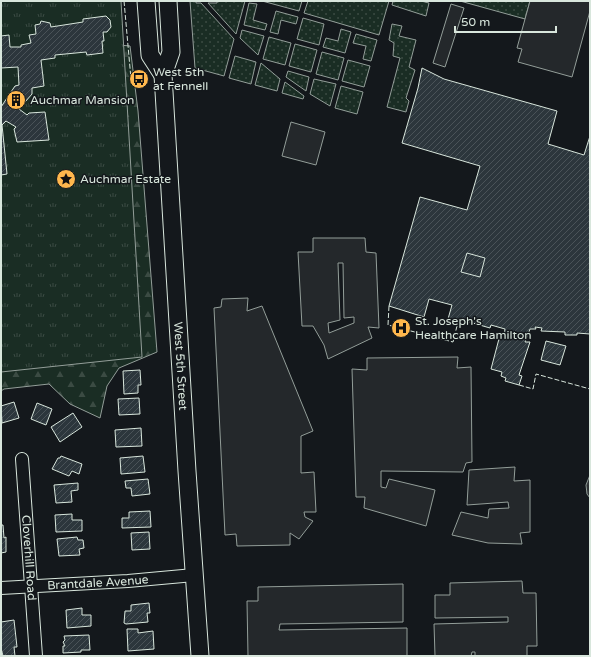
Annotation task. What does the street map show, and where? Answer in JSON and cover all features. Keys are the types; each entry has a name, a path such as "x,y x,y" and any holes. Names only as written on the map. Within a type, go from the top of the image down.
{"main road":[{"name":"West 5th Street","path":"146,1 150,55 163,75"},
{"name":"West 5th Street","path":"168,1 171,52 163,75 200,656"}],"street":[{"name":"Cloverhill Road","path":"22,459 36,656"},
{"name":"Brantdale Avenue","path":"1,588 128,581 194,575"}],"green space":[{"name":"Auchmar Estate","path":"1,1 121,1 142,357 1,372"},
{"path":"190,1 201,3 234,39 224,76 195,68"},
{"path":"217,1 245,1 236,34 208,3 217,3"},
{"path":"262,1 302,1 299,11"},
{"path":"308,1 389,1 379,35 304,13"},
{"path":"393,1 421,1 429,3 426,16 392,5"},
{"path":"460,1 530,1 525,19"},
{"path":"249,3 257,4 253,20 267,24 265,30 244,25"},
{"path":"276,11 298,17 296,24 281,20 278,34 270,32"},
{"path":"303,18 324,24 319,45 297,39"},
{"path":"392,24 402,26 399,36 416,40 409,67 415,70 406,98 409,101 406,112 387,107 400,58 393,56 394,43 389,40"},
{"path":"341,29 351,32 345,53 323,47 326,38 338,41"},
{"path":"242,30 264,36 258,55 240,38"},
{"path":"356,34 377,40 371,61 363,59 366,46 353,43"},
{"path":"269,37 291,43 285,65 263,59"},
{"name":"Auchmar Estate","path":"108,44 130,46 138,111 157,352 119,368 107,386 100,418 70,404 49,384 4,389 1,391 1,181"},
{"path":"295,44 317,50 311,72 289,66"},
{"path":"322,52 344,58 338,80 316,74"},
{"path":"235,56 256,62 251,84 229,78"},
{"path":"348,60 370,66 364,87 342,81"},
{"path":"261,63 280,79 277,91 255,85"},
{"path":"288,71 309,77 306,91 286,77"},
{"path":"314,79 336,84 330,106 310,94"},
{"path":"285,82 304,96 303,99 282,93"},
{"path":"341,86 363,92 357,114 335,108"}],"shaded area":[{"path":"530,1 590,1 590,11 572,77 518,62 522,49 517,48"},
{"path":"451,4 464,8 445,67 433,63"},
{"path":"291,122 325,132 316,165 282,156"},
{"path":"313,238 365,238 366,252 376,253 379,328 368,327 372,338 328,359 324,345 313,326 302,326 298,252 313,252","holes":["338,263 343,263 344,318 354,317 354,323 329,333 328,323 340,320"]},
{"path":"248,298 247,311 262,306 313,431 301,436 301,473 314,472 316,512 304,512 305,517 313,521 299,539 290,533 290,545 237,546 236,534 225,535 214,308 221,307 222,299"},
{"path":"458,357 457,368 471,367 472,462 466,463 463,472 381,471 381,487 386,488 389,479 435,490 426,526 364,508 365,497 356,497 352,369 367,370 367,358"},
{"path":"515,467 514,481 530,480 530,532 520,533 522,544 488,543 452,535 461,512 488,518 489,509 509,508 508,502 467,505 469,470"},
{"path":"590,475 590,498 587,494 586,485"},
{"path":"522,581 523,593 536,593 537,646 527,646 527,656 475,656 475,652 472,652 471,656 435,656 434,624 508,622 508,617 435,618 435,595 450,595 450,583"},
{"path":"403,584 403,622 280,624 279,630 407,628 407,656 248,656 247,601 258,601 258,587"}],"building":[{"name":"Auchmar Mansion","path":"106,16 110,20 111,27 107,32 103,32 103,53 87,55 86,52 55,55 55,58 41,60 44,86 32,88 32,94 19,109 27,115 29,113 45,112 49,140 17,142 14,129 16,127 6,121 2,125 7,174 1,175 1,107 15,86 19,85 18,67 1,68 1,36 9,35 10,47 21,47 21,45 31,43 29,35 36,34 35,25 40,24 41,21 50,23 51,27 83,22 83,19"},
{"path":"422,68 444,79 557,111 548,144 584,155 590,136 590,334 577,333 577,335 565,335 565,332 541,331 542,328 535,327 536,329 530,329 525,342 530,342 519,375 522,376 519,385 505,381 506,378 501,376 502,372 491,369 500,335 504,336 505,329 491,325 490,328 459,319 458,322 448,319 452,305 429,299 424,317 389,306 420,197 467,210 480,166 402,143 418,88"},
{"path":"467,253 485,258 480,277 461,272"},
{"path":"546,341 566,346 560,365 541,360"},
{"path":"140,370 141,385 138,385 138,393 124,394 123,371"},
{"path":"139,398 140,414 119,415 118,399"},
{"path":"14,402 19,418 2,423 1,406"},
{"path":"37,403 52,409 46,425 31,419"},
{"path":"73,413 82,427 60,442 51,427"},
{"path":"141,428 142,446 116,447 115,430"},
{"path":"61,456 82,464 79,474 72,471 69,476 52,469 58,458"},
{"path":"143,456 145,472 121,474 120,458"},
{"path":"148,479 150,494 132,496 131,488 126,488 125,481"},
{"path":"78,483 78,490 71,491 72,502 56,503 54,485"},
{"path":"150,511 151,527 122,528 122,518 129,518 129,512"},
{"path":"72,514 72,520 82,520 82,531 56,532 55,515"},
{"path":"1,525 3,525 4,538 6,537 6,552 1,553"},
{"path":"149,532 150,549 132,550 131,533"},
{"path":"77,537 78,540 83,540 84,548 79,549 80,555 59,556 57,539"},
{"path":"149,603 150,613 147,613 148,622 124,623 125,611 131,611 131,605"},
{"path":"82,608 82,615 91,615 91,626 67,628 66,610"},
{"path":"14,620 17,647 14,647 15,656 3,656 1,648 1,622"},
{"path":"127,629 138,629 138,633 153,631 154,649 128,651"},
{"path":"89,635 90,650 63,653 63,646 65,646 63,642 65,640 64,636"}],"fence":[{"path":"124,1 131,79"},
{"path":"389,306 388,325 453,342 458,322"},
{"path":"519,385 533,389 536,374 590,389"}],"place":[{"name":"West 5th at Fennell","path":"139,79"},
{"name":"Auchmar Mansion","path":"16,100"},
{"name":"Auchmar Estate","path":"66,179"},
{"name":"St. Joseph's Healthcare Hamilton","path":"401,328"}]}
